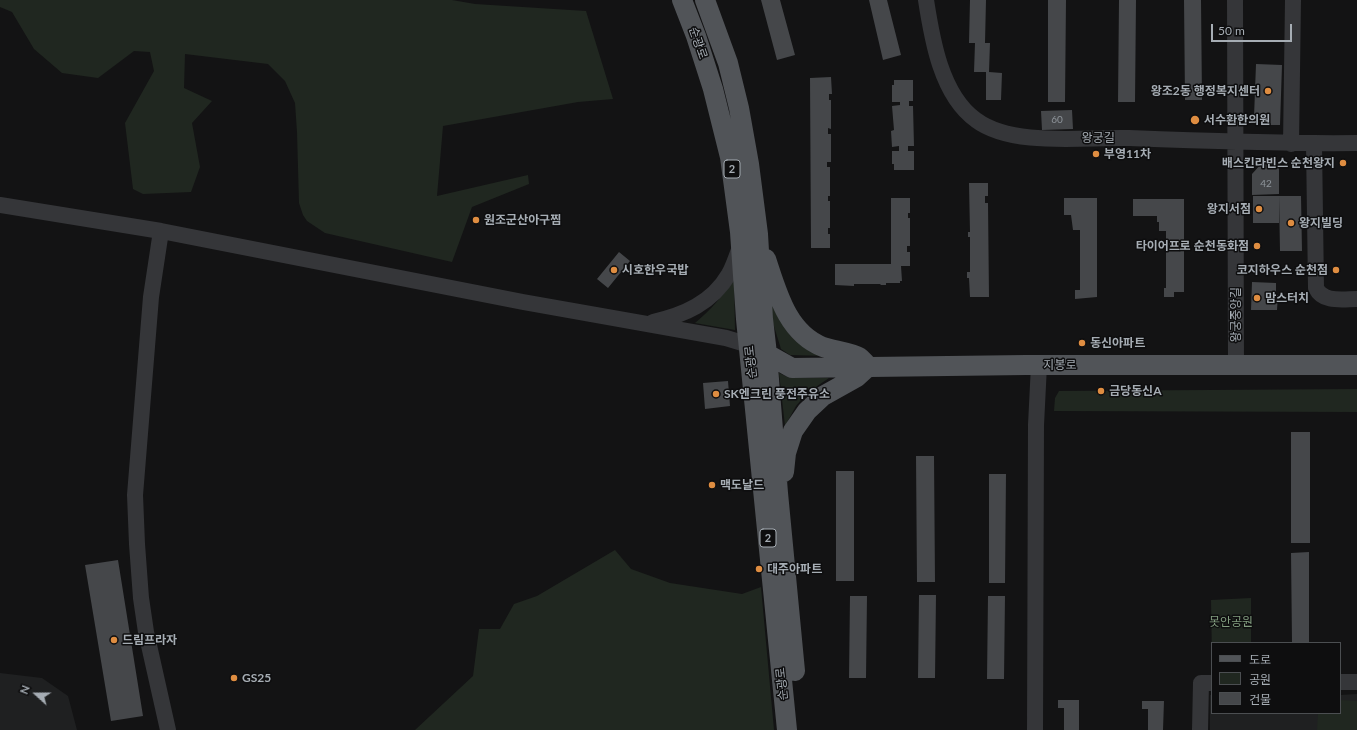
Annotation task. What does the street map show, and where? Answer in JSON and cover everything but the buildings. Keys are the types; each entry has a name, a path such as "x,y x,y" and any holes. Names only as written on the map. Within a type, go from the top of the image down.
{"main road":[{"name":"순광로","path":"682,0 696,36 713,89 730,157 741,245 749,345 787,730"},
{"name":"순광로","path":"705,0 728,64 740,108 749,164 758,234 763,318 778,493 801,730"},
{"path":"758,234 782,304 793,324 810,339 822,346 858,356 869,366 857,377 823,396 807,411 793,431 786,453 783,477 778,493"},
{"name":"지봉로","path":"767,354 792,368 1039,365 1357,365"}],"street":[{"name":"왕궁길","path":"926,0 932,38 945,79 961,105 975,120 992,129 1007,133 1043,138 1125,138 1291,144 1357,144"},
{"name":"왕궁중앙길","path":"1235,0 1236,365"},
{"path":"1291,144 1293,0"},
{"path":"1314,144 1316,288 1322,296 1329,299 1357,299"},
{"path":"0,205 161,231 481,294 728,338 749,345 767,354"},
{"path":"161,231 151,297 135,495 141,598 146,632 168,730"},
{"path":"646,324 674,317 700,305 714,294 728,274 741,245"},
{"path":"1035,730 1036,425 1039,365"},
{"path":"1341,682 1357,682"},
{"path":"1200,730 1201,683 1211,683"}],"shaded area":[{"path":"0,673 42,678 68,696 77,730 0,730"},
{"path":"1357,694 1357,730 1210,730 1210,695 1211,714 1341,714 1341,695"}],"green space":[{"path":"0,0 452,0 475,4 586,11 613,99 578,102 443,126 437,196 528,175 529,184 472,207 452,262 325,233 307,221 303,215 299,203 295,103 285,81 268,64 185,54 184,88 212,101 192,123 200,167 191,192 143,194 133,189 125,123 154,71 150,52 134,51 98,78 62,73 34,49 12,12 0,7"},
{"path":"734,280 735,330 695,323 716,303"},
{"path":"771,300 780,320 791,336 828,356 790,355 781,349 773,323"},
{"path":"779,373 790,378 829,378 807,393 796,406 785,426"},
{"path":"1357,389 1357,412 1054,411 1055,398 1059,391"},
{"path":"615,550 631,569 670,583 742,594 761,587 774,730 415,730 473,676 479,629 500,629 514,604 537,596"},
{"name":"못안공원","path":"1251,598 1251,642 1212,642 1211,600"},
{"path":"1341,700 1357,701 1357,730 1317,730 1318,714 1341,714"}],"place":[{"name":"왕조2동 행정복지센터","path":"1268,91"},
{"name":"서수환한의원","path":"1195,120"},
{"name":"부영11차","path":"1096,154"},
{"name":"배스킨라빈스 순천왕지","path":"1343,163"},
{"name":"왕지서점","path":"1259,209"},
{"name":"원조군산아구찜","path":"476,220"},
{"name":"왕지빌딩","path":"1291,223"},
{"name":"타이어프로 순천동화점","path":"1257,246"},
{"name":"시호한우국밥","path":"614,270"},
{"name":"코지하우스 순천점","path":"1336,270"},
{"name":"맘스터치","path":"1257,298"},
{"name":"동신아파트","path":"1082,343"},
{"name":"금당동신A","path":"1101,391"},
{"name":"SK엔크린 풍전주유소","path":"716,394"},
{"name":"맥도날드","path":"712,485"},
{"name":"대주아파트","path":"759,569"},
{"name":"드림프라자","path":"114,640"},
{"name":"GS25","path":"234,678"}]}
